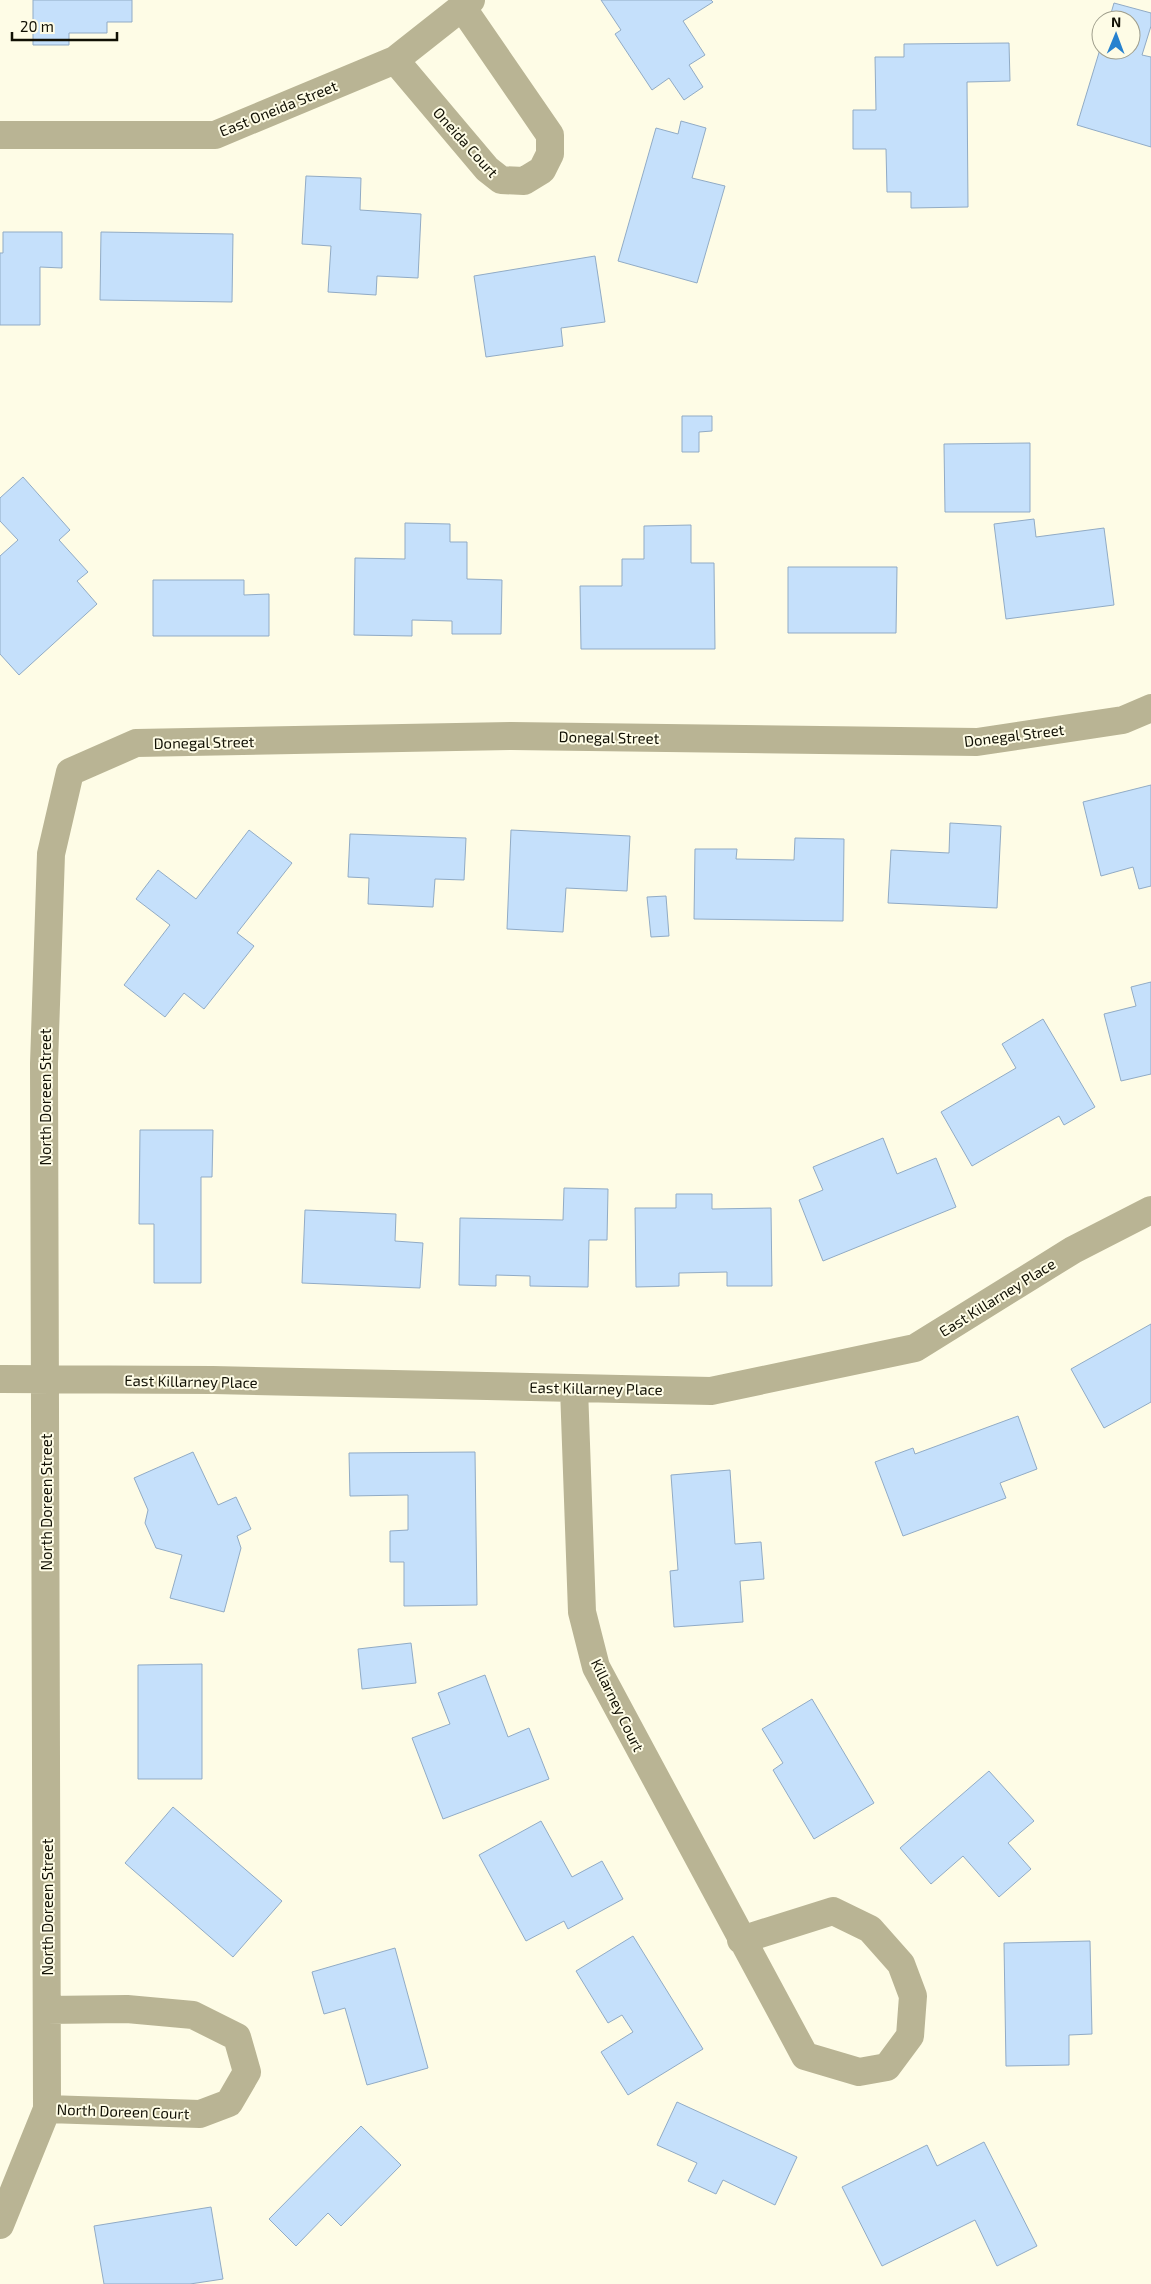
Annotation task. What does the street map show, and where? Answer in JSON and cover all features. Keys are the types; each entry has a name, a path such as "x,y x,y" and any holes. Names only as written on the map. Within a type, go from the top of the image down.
{"street":[{"name":"Oneida Court","path":"395,60 487,169 502,180 524,181 542,170 550,154 550,135 467,3"},
{"name":"East Oneida Street","path":"0,135 214,135 395,60 467,3"},
{"name":"Donegal Street","path":"70,772 136,743 511,736 977,742 1123,720 1151,708"},
{"name":"North Doreen Street","path":"0,2225 47,2109 44,1064 51,854 70,772"},
{"name":"East Killarney Place","path":"0,1379 711,1391 915,1348 1074,1250 1151,1210"},
{"name":"Killarney Court","path":"574,1388 582,1612 596,1667 740,1940 805,2056 859,2072 887,2067 910,2036 913,1996 901,1964 870,1929 833,1911 740,1940"},
{"name":"North Doreen Court","path":"47,2010 128,2009 193,2015 237,2037 248,2072 229,2103 200,2114 47,2109"}],"building":[{"path":"33,0 132,0 132,22 107,22 107,33 69,33 69,45 33,45"},
{"path":"601,0 711,0 713,2 683,21 705,55 689,65 703,87 684,100 669,78 652,90 615,34 621,30"},
{"path":"1114,3 1140,10 1112,10"},
{"path":"1141,10 1151,13 1151,26 1142,55 1151,57 1151,147 1077,125 1097,60 1141,60"},
{"path":"1009,43 1010,81 967,82 968,207 911,208 911,192 887,192 886,149 853,149 853,110 876,110 875,57 904,57 904,44"},
{"path":"681,121 706,128 692,178 725,186 697,283 618,261 656,128 678,134"},
{"path":"306,176 361,178 360,210 421,214 418,278 377,276 376,295 328,292 331,246 302,244"},
{"path":"3,232 62,232 62,268 40,267 40,325 0,325 0,253 3,253"},
{"path":"101,232 233,234 232,302 100,300"},
{"path":"595,256 605,322 561,328 563,346 486,357 474,276"},
{"path":"682,416 712,416 712,431 699,432 699,452 682,452"},
{"path":"1030,443 1030,512 945,512 944,444"},
{"path":"23,477 70,530 59,540 88,572 77,581 97,604 19,675 0,654 0,556 18,540 0,521 0,498"},
{"path":"1034,519 1036,537 1104,528 1114,605 1006,619 994,524"},
{"path":"405,523 450,524 450,542 467,542 467,579 502,580 501,634 452,634 452,621 412,620 412,636 354,635 355,558 405,559"},
{"path":"691,525 691,563 714,563 715,649 581,649 580,586 622,586 622,559 644,559 644,526"},
{"path":"788,567 897,567 896,633 788,633"},
{"path":"153,580 244,580 244,595 269,594 269,636 153,636"},
{"path":"1151,785 1151,886 1139,889 1133,867 1101,876 1083,802"},
{"path":"950,823 1001,826 997,908 888,903 891,850 949,853"},
{"path":"249,830 292,863 237,933 254,946 204,1009 184,993 165,1017 124,985 170,925 136,899 158,870 196,899"},
{"path":"511,830 630,836 627,891 566,888 563,932 507,929"},
{"path":"350,834 466,838 464,880 435,879 433,907 368,904 369,878 348,877"},
{"path":"795,838 844,839 843,921 694,919 695,849 737,849 736,859 794,860"},
{"path":"666,896 669,936 651,937 647,897"},
{"path":"1151,982 1151,1074 1121,1081 1104,1014 1136,1006 1131,987"},
{"path":"1043,1019 1095,1107 1064,1125 1059,1116 972,1166 941,1112 1016,1068 1002,1044"},
{"path":"140,1130 213,1130 212,1177 201,1177 201,1283 154,1283 154,1224 139,1224"},
{"path":"883,1138 897,1174 936,1158 956,1207 823,1261 799,1200 823,1190 813,1167"},
{"path":"564,1188 608,1189 607,1240 589,1240 588,1287 530,1286 530,1276 496,1275 496,1286 459,1285 460,1218 563,1220"},
{"path":"676,1194 712,1194 712,1209 771,1208 772,1286 727,1286 727,1272 679,1273 679,1286 636,1287 635,1208 676,1208"},
{"path":"305,1210 396,1214 395,1241 423,1243 420,1288 302,1283"},
{"path":"1151,1324 1151,1402 1104,1428 1071,1369"},
{"path":"1018,1416 1037,1469 1000,1483 1006,1498 903,1536 875,1462 913,1448 915,1454"},
{"path":"193,1452 218,1505 236,1497 251,1529 237,1536 241,1548 224,1612 170,1598 182,1555 156,1548 145,1523 148,1510 134,1478"},
{"path":"475,1452 477,1605 404,1606 404,1562 390,1562 390,1531 408,1530 408,1495 350,1496 349,1453"},
{"path":"730,1470 735,1544 761,1542 764,1579 740,1581 743,1622 674,1627 670,1571 678,1570 671,1475"},
{"path":"411,1643 416,1683 362,1689 358,1649"},
{"path":"202,1664 202,1779 138,1779 138,1665"},
{"path":"485,1675 508,1737 529,1728 549,1779 443,1819 412,1738 450,1724 438,1693"},
{"path":"812,1699 874,1803 814,1839 773,1770 783,1763 762,1729"},
{"path":"989,1771 1034,1821 1008,1843 1031,1869 999,1897 963,1856 931,1884 900,1848"},
{"path":"173,1807 282,1901 233,1957 125,1863"},
{"path":"541,1821 572,1877 602,1861 623,1899 568,1929 564,1921 526,1941 479,1855"},
{"path":"633,1936 703,2049 628,2095 601,2052 633,2032 622,2015 608,2023 576,1971"},
{"path":"1090,1941 1092,2034 1069,2035 1069,2065 1006,2066 1004,1943"},
{"path":"395,1948 428,2068 367,2085 345,2008 324,2014 312,1972"},
{"path":"677,2102 797,2157 775,2205 723,2180 716,2194 688,2181 697,2163 657,2145"},
{"path":"361,2126 401,2165 341,2226 328,2213 296,2246 269,2219"},
{"path":"984,2142 1037,2246 997,2266 975,2220 882,2266 842,2187 927,2145 937,2166"},
{"path":"211,2207 223,2279 190,2284 104,2284 94,2226"}]}
